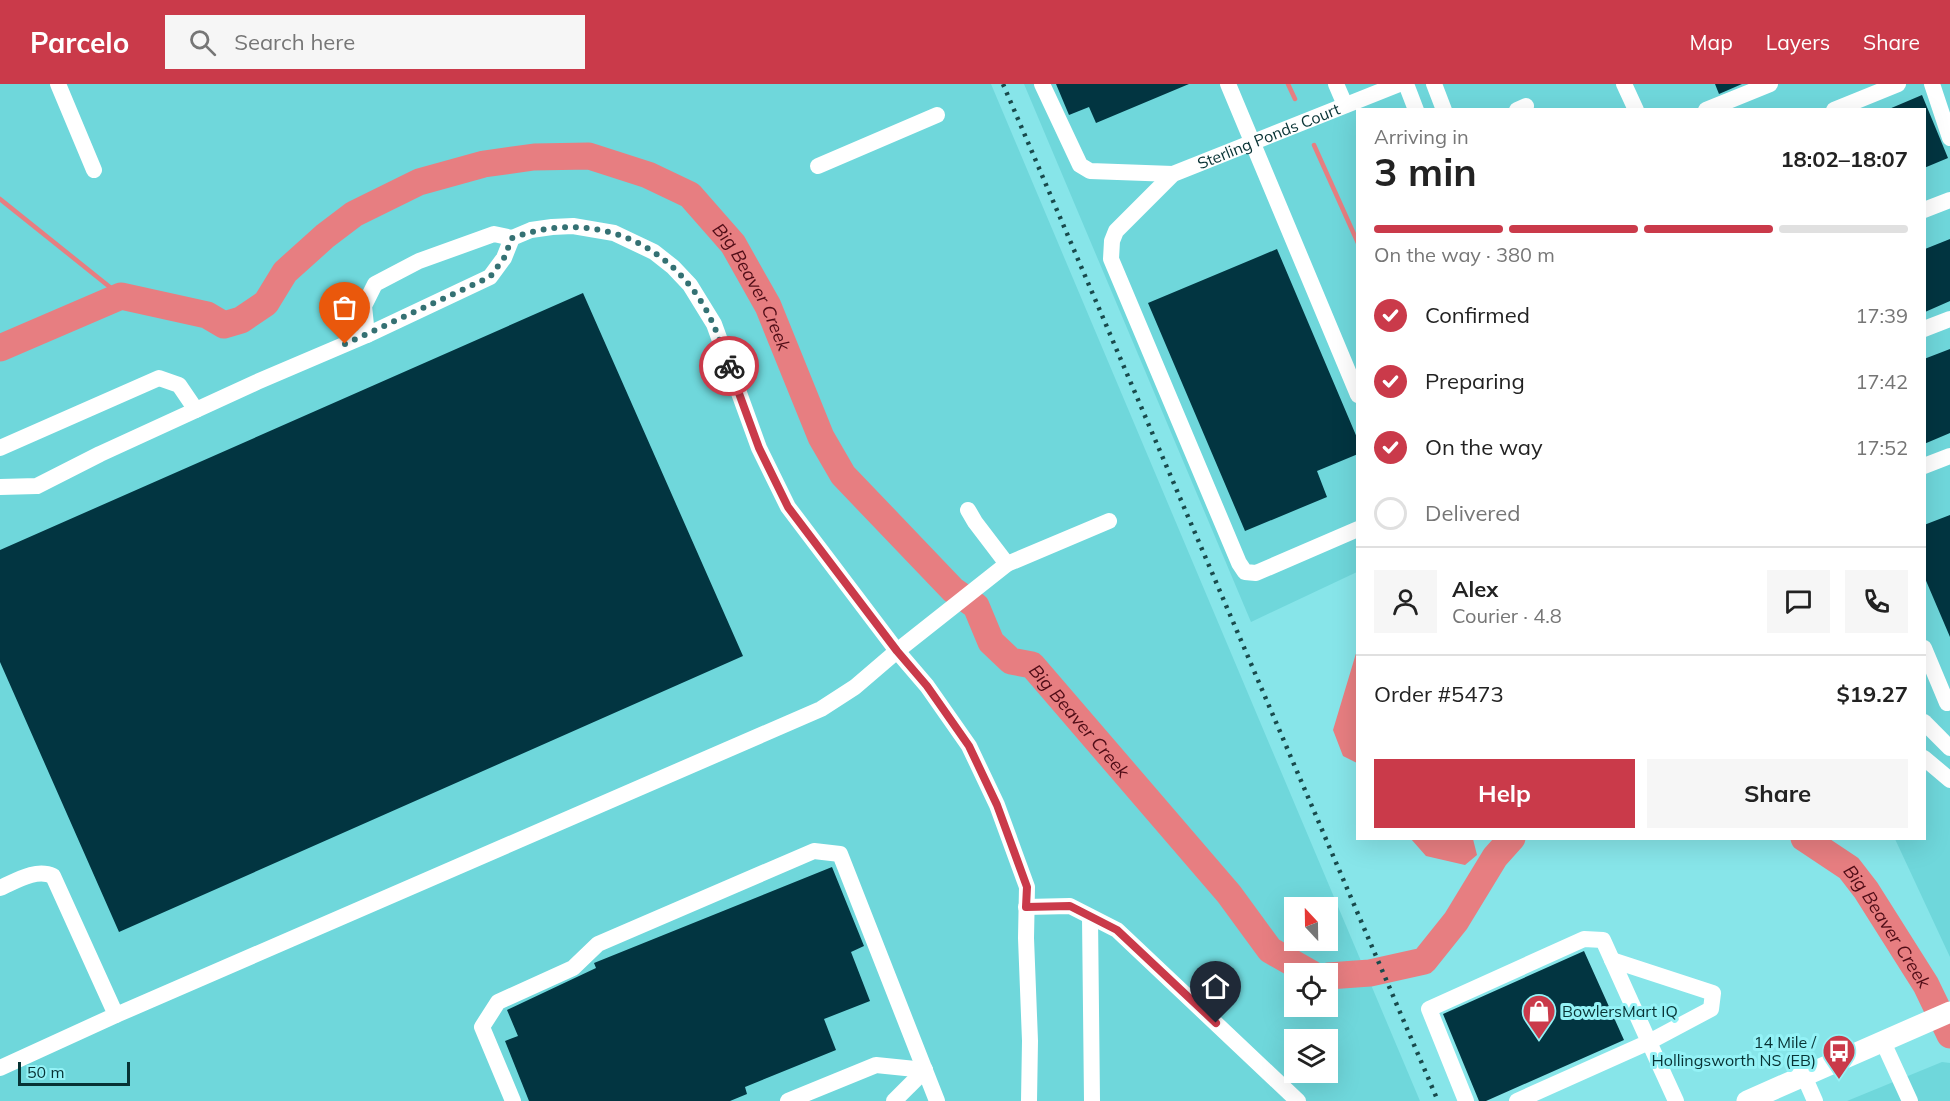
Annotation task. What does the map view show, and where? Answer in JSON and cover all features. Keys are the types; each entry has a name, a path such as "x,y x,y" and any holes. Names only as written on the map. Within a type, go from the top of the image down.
{"main road":[{"path":"1753,1100 1950,1012"}],"street":[{"path":"58,84 94,170"},
{"path":"1042,84 1080,165 1090,171 1173,174"},
{"path":"1227,84 1356,390"},
{"path":"1336,84 1345,105"},
{"name":"Sterling Ponds Court","path":"1173,174 1399,84"},
{"path":"1406,84 1415,108"},
{"path":"1434,84 1443,108"},
{"path":"1624,84 1635,108"},
{"path":"1711,108 1770,84"},
{"path":"1839,108 1898,84"},
{"path":"1932,84 1950,138"},
{"path":"818,166 937,115"},
{"path":"1173,174 1116,231 1112,241 1111,259 1239,563 1245,572 1257,573 1356,531"},
{"path":"1926,209 1950,200"},
{"path":"367,335 364,306 375,284 419,261 494,234 512,238 531,230 573,225 614,233 654,252 674,267 690,285 714,324 759,448 778,490 802,528 897,651 927,686 969,746 997,805 1027,887 1029,1101"},
{"path":"0,487 37,486 100,454 367,335 490,277 504,258 512,238"},
{"path":"1926,328 1950,319"},
{"path":"0,448 159,378 179,385 196,410"},
{"path":"1926,465 1950,456"},
{"path":"968,510 1007,564"},
{"path":"0,1068 116,1015 821,709 855,687 1007,564 1109,521"},
{"path":"1926,652 1949,702 1928,726 1950,748"},
{"path":"1926,760 1950,780"},
{"path":"513,1101 482,1027 498,1002 573,968 598,944 814,851 840,855 937,1101"},
{"path":"0,888 35,874 46,873 53,876 116,1015"},
{"path":"1026,907 1070,906 1117,930 1298,1101"},
{"path":"1090,917 1092,1101"},
{"path":"1466,1101 1429,1009 1584,939 1603,940 1676,1101"},
{"path":"1517,1101 1649,1042 1711,1009 1713,993 1612,960"},
{"path":"1883,1042 1910,1101"},
{"path":"788,1101 876,1065 925,1070"},
{"path":"894,1101 925,1070"},
{"path":"1804,1076 1815,1101"}],"shaded area":[{"path":"0,84 991,84 1334,897 1284,897 1284,951 1338,951 1338,907 1420,1101 0,1101"},
{"path":"1024,84 1950,84 1950,957 1895,840 1926,840 1926,108 1356,108 1356,572 1251,622"},
{"path":"1356,653 1356,762 1343,756 1333,730"},
{"path":"1412,840 1473,840 1477,855 1465,865 1426,856"},
{"path":"1942,1062 1950,1063 1950,1101 1847,1101"}],"building":[{"path":"1056,84 1189,84 1096,123 1089,107 1069,115"},
{"path":"1715,84 1742,84 1719,94"},
{"path":"1922,95 1948,158 1926,167 1926,108 1891,108"},
{"path":"1950,239 1950,301 1926,312 1926,249"},
{"path":"1277,249 1356,435 1356,455 1317,471 1327,497 1245,531 1148,303"},
{"path":"583,293 743,656 119,932 0,662 0,550"},
{"path":"1950,349 1950,433 1926,443 1926,358"},
{"path":"1950,515 1950,637 1926,581 1926,524"},
{"path":"832,867 864,946 851,952 870,1001 824,1019 836,1050 745,1087 747,1094 730,1101 529,1101 505,1041 518,1036 507,1010 596,968 594,963"},
{"path":"1584,951 1624,1040 1486,1101 1479,1101 1443,1014"}],"waterway":[{"path":"1288,84 1295,99"},
{"path":"1314,145 1356,239"},
{"name":"Big Beaver Creek","path":"0,348 121,296 207,315 224,325 241,320 266,303 285,272 325,236 354,214 419,182 484,164 534,157 589,156 648,175 690,195 733,244 768,306 821,437 843,475 953,590 976,606 991,642 1011,661 1032,665 1229,894 1270,950 1293,963"},
{"name":"Big Beaver Creek","path":"0,199 121,296"},
{"name":"Big Beaver Creek","path":"1338,975 1370,973 1424,961 1456,921 1495,857 1510,840"},
{"name":"Big Beaver Creek","path":"1807,840 1849,868 1866,890 1926,985 1950,1035"}],"railway":[{"path":"1003,84 1438,1101"}],"way so far":[{"path":"345,344 490,277 504,258 512,238 531,230 573,225 594,228 633,240 674,267 690,285 714,324 729,366"}],"place":[{"name":"BowlersMart IQ","path":"1539,1040"},
{"name":"14 Mile / Hollingsworth NS (EB)","path":"1839,1080"}],"route":[{"path":"729,366 759,448 788,507 897,651 927,686 969,746 997,805 1027,887 1026,907 1070,906 1117,930 1216,1023"}]}
